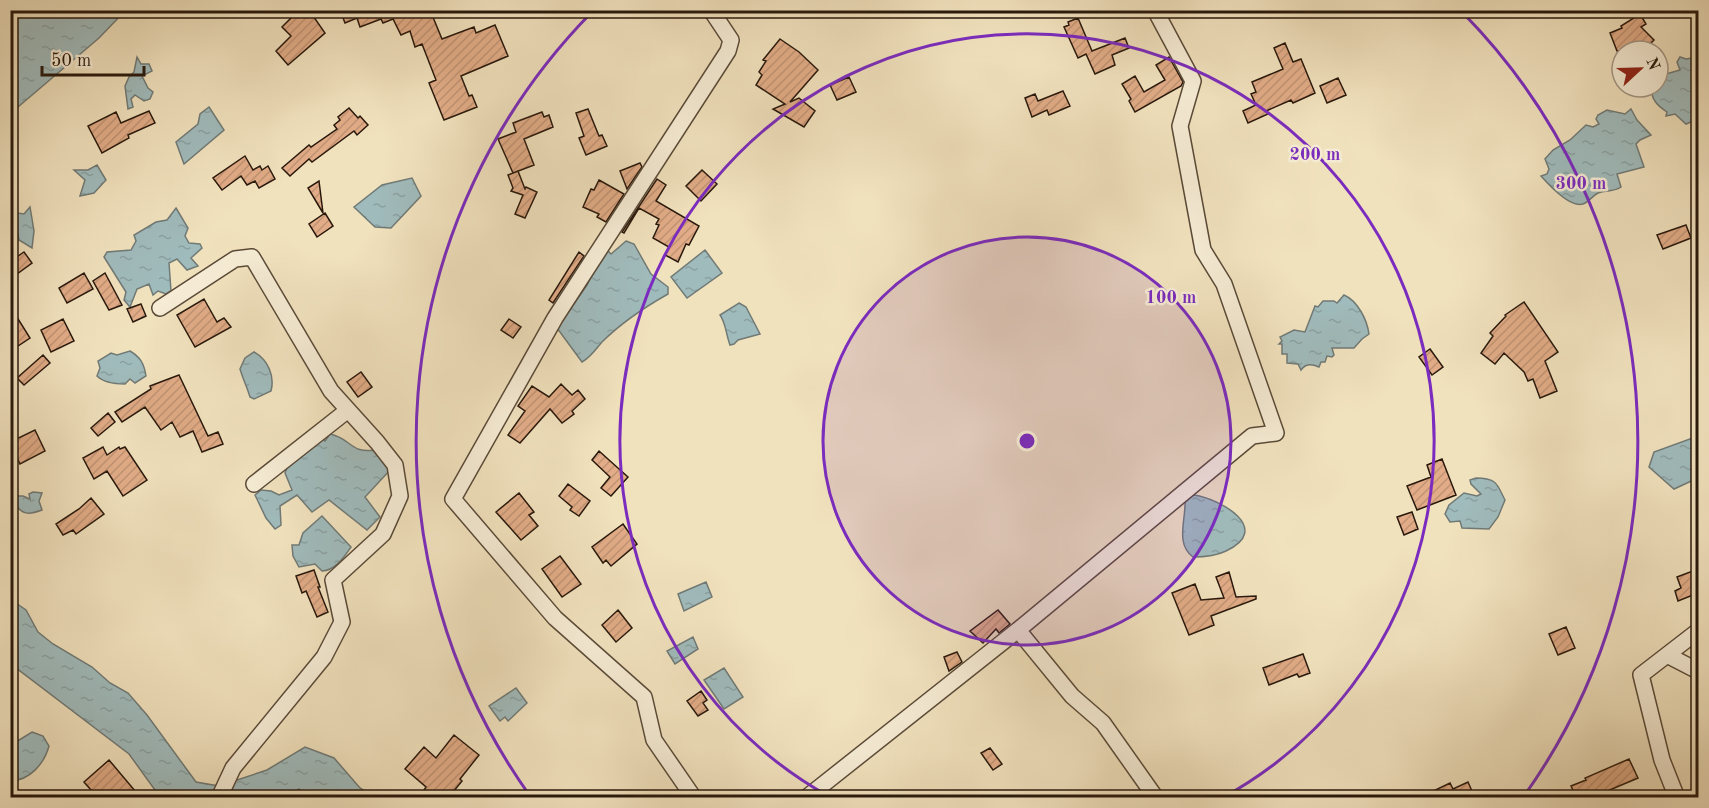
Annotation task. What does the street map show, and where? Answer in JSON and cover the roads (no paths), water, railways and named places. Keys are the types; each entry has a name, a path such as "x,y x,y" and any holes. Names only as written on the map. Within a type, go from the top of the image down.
{"street":[{"path":"694,798 654,740 644,697 555,618 453,499 555,318 728,51 731,40 711,10"},
{"path":"806,798 1017,630 1252,436 1276,433 1224,284 1203,250 1180,126 1193,81 1155,10"},
{"path":"160,308 235,259 252,257 330,391 395,465 400,496 383,534 333,580 342,622 324,657 233,768 219,798"},
{"path":"254,484 348,410"},
{"path":"1017,630 1072,696 1103,723 1156,798"},
{"path":"1677,798 1662,760 1641,675 1698,631"},
{"path":"1667,655 1698,671"}],"water":[{"path":"11,10 125,11 99,38 11,113"},
{"path":"1694,51 1698,51 1698,119 1686,124 1675,114 1666,116 1667,112 1653,99 1670,99 1670,73 1680,70 1677,62 1680,57 1692,58"},
{"path":"137,57 141,64 149,64 152,71 142,76 148,88 153,92 150,99 144,101 135,95 131,99 133,107 128,109 125,86 134,72"},
{"path":"209,107 224,130 184,164 176,142 198,124 200,114"},
{"path":"1631,109 1637,120 1651,135 1636,144 1644,167 1617,174 1621,187 1598,193 1585,203 1578,204 1560,195 1541,176 1547,174 1549,169 1545,159 1553,150 1570,140 1586,125 1593,127 1599,124 1596,119 1598,115 1607,110 1625,114"},
{"path":"97,165 106,180 94,193 80,196 85,180 74,170 88,170"},
{"path":"412,178 421,196 391,228 375,227 354,207 382,185"},
{"path":"30,207 34,231 32,248 19,240 17,230 11,224 11,212 24,214"},
{"path":"176,208 188,228 185,236 189,243 200,244 202,248 191,258 198,266 187,270 177,259 169,263 171,291 166,294 158,291 153,295 149,284 137,289 130,307 124,300 126,292 104,257 107,252 131,250 136,241 134,235 156,222 167,220"},
{"path":"626,241 634,244 651,274 668,287 668,294 625,322 582,362 557,328 587,285 607,250 611,254"},
{"path":"705,250 722,273 687,298 671,277"},
{"path":"1344,295 1354,302 1361,312 1369,334 1354,348 1332,348 1334,355 1327,356 1325,362 1321,362 1319,367 1309,365 1301,370 1298,364 1287,363 1287,354 1282,354 1282,344 1279,344 1282,341 1280,337 1294,330 1305,332 1315,306 1318,307 1323,301 1337,303"},
{"path":"739,303 746,307 760,334 738,340 730,345 720,315"},
{"path":"130,351 141,361 146,376 135,383 130,379 125,384 107,382 97,376 100,368 98,361 111,353 117,355"},
{"path":"254,352 267,364 272,385 271,391 254,399 250,397 240,369 245,358"},
{"path":"330,434 360,450 375,450 391,469 365,497 380,517 367,530 329,500 312,512 297,495 280,506 281,525 275,529 266,518 255,495 261,490 279,495 292,490 285,473 288,465 322,438 325,441"},
{"path":"1698,436 1698,478 1674,489 1649,467 1654,452"},
{"path":"1489,479 1496,483 1505,500 1498,517 1489,529 1462,528 1460,521 1450,522 1445,514 1449,505 1464,493 1477,496 1481,494 1471,484 1470,480"},
{"path":"42,493 39,501 42,510 31,513 21,511 16,505 18,496 30,499 29,494"},
{"path":"1194,495 1217,502 1238,516 1244,525 1245,534 1239,542 1226,551 1210,556 1193,557 1188,552 1183,539 1185,501 1187,497"},
{"path":"322,516 351,547 339,562 327,570 322,571 315,564 299,567 293,556 292,545 299,545 303,533"},
{"path":"706,582 712,597 684,611 678,594"},
{"path":"10,599 26,610 38,632 53,644 92,667 110,683 128,693 196,782 219,786 267,770 305,747 334,758 360,788 375,797 309,797 299,789 284,797 160,797 129,754 11,664"},
{"path":"693,637 698,649 675,664 667,651"},
{"path":"724,668 743,697 724,709 704,680"},
{"path":"516,688 527,703 508,721 505,717 500,721 489,706"},
{"path":"32,732 43,736 49,746 47,753 40,765 30,774 11,781 11,745"}]}
